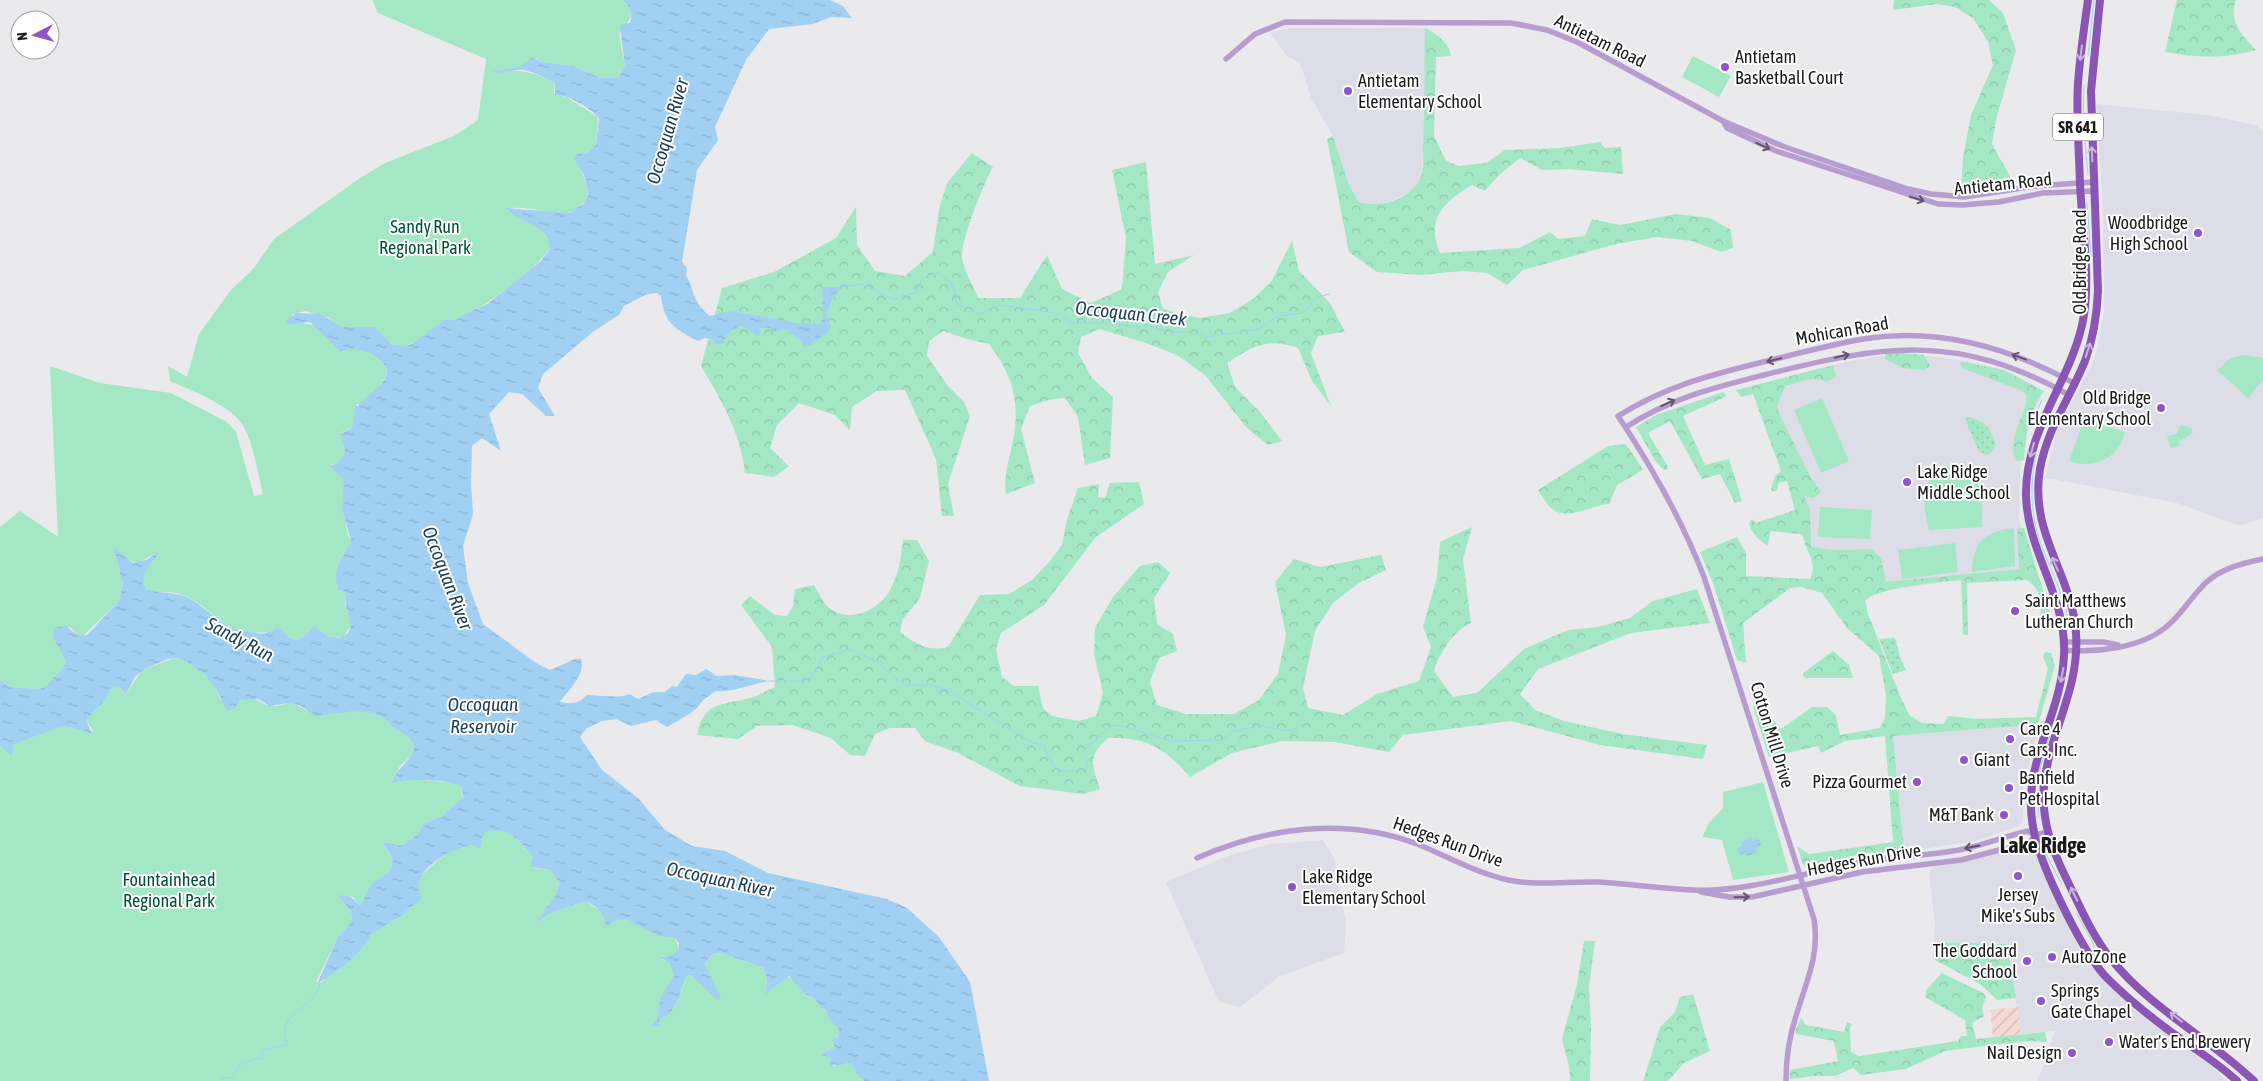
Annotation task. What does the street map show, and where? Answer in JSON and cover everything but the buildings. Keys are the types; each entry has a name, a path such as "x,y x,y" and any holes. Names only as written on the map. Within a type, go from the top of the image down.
{"main road":[{"name":"Old Bridge Road","path":"2088,0 2078,98 2085,304 2077,343 2033,444 2027,472 2026,495 2031,533 2060,611 2064,642 2060,682 2040,745 2033,777 2032,807 2035,835 2041,856 2062,901 2087,951 2098,967 2150,1015 2237,1081"},
{"name":"Old Bridge Road","path":"2100,0 2091,91 2097,306 2090,346 2047,440 2040,469 2038,491 2042,527 2072,609 2076,642 2071,692 2051,751 2045,778 2044,802 2047,832 2055,855 2080,906 2110,958 2143,991 2216,1048 2254,1081"},
{"path":"2098,967 2110,958"}],"street":[{"name":"Antietam Road","path":"1226,59 1255,34 1285,22 1511,23 1546,30 1577,42 1723,121 1785,147 1925,193 1951,197 1977,196 2036,186 2094,187"},
{"name":"Mohican Road","path":"1618,416 1655,394 1687,382 1829,346 1884,337 1930,337 1978,344 2035,363 2074,383"},
{"name":"Mohican Road","path":"1626,427 1652,410 1696,392 1852,354 1904,348 1942,351 1990,361 2020,370 2069,395"},
{"name":"Cotton Mill Drive","path":"1618,416 1674,510 1704,577 1814,919 1816,948 1813,967 1792,1030 1786,1081"},
{"path":"2064,650 2106,649 2143,641 2160,632 2174,620 2204,584 2219,573 2233,566 2263,559"},
{"path":"2064,642 2120,646"},
{"name":"Hedges Run Drive","path":"1197,858 1244,839 1275,832 1346,828 1397,837 1486,874 1511,881 1537,883 1600,882 1694,890 1742,898 1763,896 1872,870 1961,860 2030,842 2035,835 2047,832"},
{"name":"Hedges Run Drive","path":"1694,890 1726,888 1841,866 1962,850 2028,831 2035,835"},
{"path":"1841,866 1843,876"}],"shaded area":[{"path":"1290,28 1425,28 1425,122 1422,176 1412,191 1390,201 1371,206 1359,202 1349,185 1333,136 1312,100 1300,63 1287,56 1270,33"},
{"name":"Woodbridge High School","path":"2096,104 2208,115 2255,125 2263,132 2263,518 2240,526 2177,503 2045,479 2057,430 2091,366 2097,350 2104,310 2103,209"},
{"name":"Lake Ridge Middle School","path":"1901,353 1966,361 2004,370 2044,391 2031,419 2022,446 2020,471 2019,517 2032,572 1884,591 1868,549 1835,550 1810,547 1766,384 1849,361"},
{"path":"2031,725 2039,727 2023,786 2023,822 2019,826 1975,841 1904,852 1893,736"},
{"path":"1323,840 1335,860 1346,924 1344,953 1280,976 1240,1007 1219,1002 1166,882 1225,857 1269,844"},
{"path":"2027,847 2034,851 2071,933 2088,964 2138,1012 2212,1067 2227,1081 2038,1081 2055,1031 2021,1034 2007,944 1934,942 1935,926 1929,873 1933,867"},
{"path":"2018,1007 2021,1034 1993,1038 1990,1010"}],"green space":[{"name":"Sandy Run Regional Park","path":"372,0 622,0 627,4 630,8 631,16 619,33 625,66 618,78 600,78 573,66 541,62 536,58 520,67 492,71 525,72 546,79 555,83 554,93 568,98 598,117 596,145 588,152 577,154 575,161 585,182 586,199 575,210 566,213 525,208 507,210 533,224 544,233 550,246 545,254 522,276 476,310 454,321 443,321 407,346 401,348 386,340 376,329 342,327 336,325 329,318 305,311 291,315 301,323 313,325 343,352 355,349 368,352 379,359 387,369 384,380 375,391 364,401 355,405 352,428 342,432 345,447 343,456 337,463 331,465 344,480 345,519 351,541 340,560 335,574 338,590 346,593 345,604 352,624 343,638 327,636 316,627 297,640 277,633 246,632 234,629 188,597 176,593 149,591 146,589 143,585 144,575 149,565 160,553 158,552 138,563 115,555 123,584 119,601 83,636 79,636 70,627 59,628 53,638 66,661 62,669 46,687 38,689 11,687 0,680 0,527 20,511 58,537 50,366 100,383 171,393 227,422 236,432 254,496 263,494 252,449 242,424 219,404 170,381 168,366 187,377 199,334 231,290 254,268 274,239 363,176 385,163 454,136 478,120 486,59 378,13"},
{"path":"1894,0 1989,0 2003,13 2016,50 1997,116 1992,144 2012,180 1961,188 1963,158 1971,115 1993,65 1988,42 1973,18 1955,7 1937,4 1893,10"},
{"path":"2177,0 2236,0 2234,8 2235,21 2241,33 2256,50 2211,57 2165,52"},
{"path":"1425,28 1442,39 1448,47 1451,56 1436,57 1434,136 1446,161 1459,166 1486,163 1505,150 1561,148 1600,142 1605,148 1621,147 1623,174 1568,169 1542,170 1520,158 1499,175 1485,191 1472,185 1446,205 1436,221 1436,241 1440,253 1519,248 1550,232 1558,239 1585,236 1592,219 1620,225 1676,214 1710,218 1731,230 1733,248 1721,252 1692,241 1657,237 1616,244 1523,270 1507,285 1487,273 1462,271 1421,275 1377,272 1349,252 1327,139 1333,136 1349,185 1359,202 1367,204 1385,203 1403,196 1417,185 1423,166"},
{"path":"1693,56 1731,76 1719,97 1682,77"},
{"path":"972,153 993,167 973,212 962,250 965,268 978,298 1020,298 1047,255 1062,289 1091,303 1122,289 1126,238 1112,170 1146,162 1155,264 1194,255 1168,272 1158,292 1163,309 1199,318 1230,313 1253,299 1271,282 1292,241 1299,271 1330,303 1345,332 1318,336 1311,353 1331,406 1312,381 1298,348 1269,343 1253,348 1236,357 1227,363 1235,387 1260,412 1282,441 1268,445 1246,427 1205,375 1177,355 1146,343 1099,329 1081,337 1078,353 1092,378 1113,397 1110,458 1085,465 1078,417 1065,398 1048,400 1030,406 1021,429 1035,483 1006,494 1006,476 1016,417 1010,380 998,356 989,344 943,331 929,341 927,356 948,386 964,402 970,416 948,484 954,516 942,516 936,459 905,390 877,391 852,407 850,430 835,415 799,403 777,425 770,448 789,466 774,477 745,473 743,458 735,431 723,404 701,366 722,288 774,272 836,238 856,207 857,245 875,271 905,276 933,252 939,209 947,183"},
{"path":"1885,354 1924,355 1930,366 1924,370 1903,368 1885,359"},
{"path":"2243,355 2263,358 2263,380 2248,398 2217,370 2231,358"},
{"path":"1960,363 2004,370 2044,391 2032,415 2027,433 2024,460 2017,461 2013,444 2025,407 2026,394 1962,368"},
{"path":"1833,365 1836,377 1826,382 1811,379 1785,386 1778,404 1778,411 1811,478 1820,490 1820,493 1813,498 1804,496 1810,509 1811,547 1835,550 1871,549 1881,558 1886,582 2019,569 2017,529 2024,528 2052,620 2040,621 2040,598 2038,592 2026,580 1967,583 1968,635 1963,634 1961,580 1896,588 1873,596 1865,601 1868,614 1910,716 1923,723 1944,724 1948,716 1977,719 2036,717 2048,669 2043,656 2045,652 2051,653 2055,666 2037,727 2031,725 1893,736 1904,852 1866,853 1808,866 1803,865 1797,846 1809,854 1893,842 1885,736 1845,741 1821,753 1818,746 1769,757 1753,707 1757,704 1763,707 1781,729 1812,707 1827,707 1836,716 1840,735 1880,728 1885,718 1886,695 1879,656 1847,628 1822,593 1801,587 1790,588 1743,623 1746,663 1737,660 1713,583 1700,552 1737,537 1746,553 1746,576 1810,579 1813,567 1803,536 1770,531 1768,546 1756,536 1750,527 1749,523 1752,519 1756,523 1795,510 1787,481 1779,483 1777,490 1773,492 1771,489 1775,476 1781,471 1753,394 1741,397 1736,390"},
{"path":"1723,392 1726,394 1725,397 1683,416 1705,465 1729,459 1742,501 1735,503 1720,474 1702,479 1670,421 1648,433 1667,465 1668,469 1664,470 1656,462 1636,427 1656,415"},
{"path":"1822,398 1849,461 1821,473 1794,410"},
{"path":"1969,417 1980,421 1992,434 1996,444 1991,453 1986,455 1978,450 1965,419"},
{"path":"2084,419 2125,432 2117,449 2104,460 2087,464 2069,461"},
{"path":"2181,425 2191,428 2193,433 2180,441 2177,436 2180,446 2171,448 2167,436 2176,434"},
{"path":"1626,444 1643,470 1617,485 1609,504 1572,513 1558,512 1550,507 1538,490 1608,446"},
{"path":"1962,464 1974,467 1981,472 1982,527 1929,530 1926,518 1925,495 1931,478 1938,471 1948,466"},
{"path":"1139,482 1144,504 1096,537 1044,605 1001,633 996,650 1002,677 1014,686 1038,686 1043,708 1052,716 1079,721 1096,716 1103,693 1094,654 1095,628 1113,597 1140,566 1158,562 1170,573 1154,598 1157,624 1173,634 1177,651 1159,658 1150,682 1157,705 1186,714 1234,714 1259,700 1278,674 1286,635 1275,582 1294,559 1320,567 1381,555 1386,570 1359,583 1333,603 1315,631 1303,688 1308,708 1343,715 1377,694 1419,681 1431,647 1423,627 1437,577 1440,542 1472,527 1463,559 1471,623 1459,631 1448,643 1434,671 1453,697 1477,693 1524,649 1568,630 1598,627 1630,618 1653,601 1697,589 1710,623 1631,633 1538,669 1520,694 1535,710 1564,721 1622,734 1707,745 1703,759 1600,745 1511,721 1403,735 1389,752 1335,742 1283,741 1232,753 1190,777 1172,759 1154,746 1134,740 1108,738 1097,750 1093,761 1100,789 1083,794 1020,786 958,753 925,741 915,728 890,728 875,734 865,756 850,755 831,738 792,725 757,726 738,739 697,735 704,717 714,707 753,697 775,687 772,647 741,605 750,596 775,615 787,616 793,606 795,589 814,585 829,608 845,615 862,613 877,605 889,592 897,574 903,540 917,540 929,561 920,598 903,619 900,632 928,648 948,647 980,595 1009,594 1032,580 1050,561 1062,545 1067,519 1078,488 1099,484 1098,497 1105,498 1110,483"},
{"path":"1820,507 1872,510 1870,539 1818,537"},
{"path":"2014,528 2015,566 1972,572 1975,553 1983,540 1995,532"},
{"path":"1955,543 1958,572 1902,579 1898,550"},
{"path":"1895,638 1906,670 1893,674 1879,639"},
{"path":"1833,651 1849,665 1853,678 1806,678 1803,676 1803,673"},
{"name":"Fountainhead Regional Park","path":"174,658 192,665 203,674 213,684 221,700 238,702 243,699 253,698 266,705 277,706 288,703 295,704 307,711 361,711 385,718 393,728 407,736 414,745 413,754 400,766 391,781 410,779 461,785 462,799 442,816 423,824 418,834 401,846 394,846 385,842 383,844 392,858 391,868 372,885 360,906 353,897 345,896 340,899 351,912 352,921 338,937 316,982 321,983 328,975 348,963 370,934 411,908 421,896 418,894 417,883 422,875 437,861 454,849 473,845 487,830 502,829 513,836 533,857 534,868 550,870 559,882 556,895 534,924 553,912 585,901 600,910 605,918 626,919 658,936 675,938 679,948 675,954 661,959 669,962 674,976 660,999 657,1020 650,1026 660,1023 660,1019 675,1007 687,976 691,975 719,1000 705,965 707,960 715,953 721,953 764,968 767,980 765,993 786,977 793,978 805,994 815,999 820,1008 826,1010 828,1018 839,1030 835,1048 821,1053 831,1058 833,1067 839,1063 851,1063 858,1076 864,1081 0,1081 0,746 12,755 14,744 49,729 70,727 84,731 93,731 86,720 103,703 113,686 119,687 126,694 142,670"},
{"path":"1763,782 1789,872 1733,880 1722,840 1702,837 1709,823 1723,808 1723,792"},
{"path":"1584,941 1595,941 1589,987 1591,1028 1590,1081 1570,1081 1569,1066 1562,1039 1577,984"},
{"path":"1937,942 2007,944 2016,998 1997,1000 1980,984 1935,960 1933,955"},
{"path":"1942,973 1983,993 1986,997 1982,1008 1984,1016 1972,1023 1976,1039 2045,1032 2047,1042 2026,1041 1945,1051 1906,1069 1861,1075 1853,1068 1835,1076 1790,1079 1790,1070 1838,1061 1834,1041 1796,1034 1795,1031 1801,1018 1806,1025 1844,1032 1847,1022 1852,1024 1850,1028 1851,1052 1859,1056 1958,1041 1961,1036 1967,1036 1965,1020 1925,997 1926,990"},
{"path":"1693,994 1710,1051 1684,1063 1668,1081 1643,1081 1660,1027 1675,1012 1680,997"}],"water":[{"name":"Occoquan Reservoir","path":"622,0 830,0 843,6 852,18 831,17 813,24 769,29 746,60 715,127 718,140 697,170 682,262 687,268 686,275 697,302 710,316 730,311 796,323 821,324 823,315 823,287 841,287 832,299 826,316 831,327 826,334 805,347 799,339 785,329 774,332 771,328 760,328 759,336 741,326 730,332 723,343 716,345 712,339 705,338 698,341 677,329 668,319 661,296 657,293 647,294 624,306 619,315 594,331 543,374 538,388 555,416 546,416 522,394 509,392 489,414 501,451 482,438 472,446 471,483 473,514 463,546 468,583 483,624 536,663 550,670 575,659 581,659 582,665 579,676 560,702 575,703 587,695 615,697 630,694 638,699 654,692 665,692 672,686 677,687 686,674 696,675 706,669 717,676 735,675 769,681 735,690 716,691 703,700 688,715 667,727 656,720 631,726 616,719 602,721 587,728 580,737 602,770 638,798 665,830 692,846 725,851 768,873 887,899 907,908 939,937 970,982 989,1081 864,1081 858,1076 851,1063 830,1066 831,1058 821,1055 821,1053 835,1048 832,1039 838,1037 839,1030 828,1018 826,1010 820,1008 815,999 805,994 789,976 765,994 767,980 764,968 721,953 715,953 711,956 705,965 721,998 719,1000 715,998 691,975 687,976 675,1007 660,1019 659,1026 650,1026 657,1020 660,998 674,976 669,962 660,958 674,954 679,948 679,943 675,938 658,936 626,919 619,919 606,926 600,910 585,901 553,912 534,924 556,895 559,882 550,870 531,867 533,857 513,836 502,831 487,831 482,837 480,849 473,845 464,847 443,856 433,863 420,880 418,889 422,898 402,915 371,934 369,940 348,963 317,984 338,937 352,921 351,912 338,896 345,895 350,897 360,906 371,885 391,868 391,857 383,842 401,846 418,834 423,824 442,816 463,797 461,786 447,782 416,780 391,783 396,773 411,755 414,745 407,736 393,728 385,718 375,714 355,711 316,716 299,705 288,703 270,706 258,699 240,700 235,708 227,711 216,689 205,675 186,661 176,658 168,659 144,669 135,677 126,694 119,687 113,686 103,703 86,720 92,734 70,727 60,727 14,744 12,756 0,746 0,680 11,687 38,689 45,687 62,669 66,661 53,638 53,628 66,626 79,636 87,635 119,601 123,584 113,547 133,563 146,560 158,552 160,553 150,564 143,580 146,589 187,597 232,628 264,634 278,628 289,637 297,640 316,627 327,636 340,638 349,632 351,624 346,604 346,593 338,590 335,574 340,560 351,541 342,509 344,480 330,466 343,456 344,444 340,434 352,428 355,405 358,406 381,384 387,374 387,369 383,363 367,352 348,350 341,352 310,322 288,325 286,321 296,313 320,314 342,327 374,327 392,344 403,347 412,344 444,320 454,320 487,304 541,261 549,250 549,242 546,235 540,229 511,213 506,208 570,213 583,204 588,194 584,175 574,159 577,154 588,152 596,145 599,118 578,102 555,95 555,83 540,75 524,70 500,73 492,71 519,67 533,57 541,62 573,66 600,78 618,78 625,66 620,28 621,25 630,23 631,16 629,7"},
{"path":"1751,837 1752,841 1758,838 1761,845 1756,848 1757,852 1747,856 1746,852 1740,855 1737,849 1743,845 1741,842"}],"waterway":[{"path":"2088,56 2094,0"},
{"path":"2084,85 2083,122 2088,174"},
{"path":"2087,203 2091,256"},
{"name":"Occoquan Creek","path":"841,287 863,284 893,299 917,292 923,278 938,273 952,283 957,304 979,314 1000,305 1061,314 1071,323 1108,323 1138,327 1147,325 1172,333 1195,331 1207,337 1259,329 1279,316 1303,313 1316,298 1329,294"},
{"path":"2032,421 2042,400"},
{"path":"2037,447 2032,486 2035,524 2038,537 2062,598 2070,629"},
{"path":"769,681 809,681 823,657 849,649 876,661 904,685 932,685 950,691 1030,742 1044,745 1047,755 1057,770 1073,772 1088,767 1083,751 1111,726 1119,725 1171,741 1222,740 1235,731 1259,726 1299,732"},
{"path":"2038,817 2040,769 2057,709"},
{"path":"2044,850 2062,885"},
{"path":"2077,914 2097,951"},
{"path":"220,1081 222,1078 231,1078 242,1063 261,1058 261,1054 266,1049 287,1045 284,1034 286,1025 290,1018 312,999 320,983"}],"place":[{"name":"Antietam Basketball Court","path":"1725,67"},
{"name":"Antietam Elementary School","path":"1348,91"},
{"name":"Woodbridge High School","path":"2198,233"},
{"name":"Old Bridge Elementary School","path":"2161,408"},
{"name":"Lake Ridge Middle School","path":"1907,482"},
{"name":"Saint Matthews Lutheran Church","path":"2015,611"},
{"name":"Care 4 Cars, Inc.","path":"2010,739"},
{"name":"Giant","path":"1964,760"},
{"name":"Pizza Gourmet","path":"1917,782"},
{"name":"Banfield Pet Hospital","path":"2009,788"},
{"name":"M&T Bank","path":"2004,815"},
{"name":"Jersey Mike's Subs","path":"2018,876"},
{"name":"Lake Ridge Elementary School","path":"1292,887"},
{"name":"AutoZone","path":"2052,957"},
{"name":"The Goddard School","path":"2027,961"},
{"name":"Springs Gate Chapel","path":"2041,1001"},
{"name":"Water's End Brewery","path":"2109,1042"},
{"name":"Nail Design","path":"2072,1053"}],"district":[{"name":"Lake Ridge","path":"2043,845"}],"water label":[{"name":"Occoquan River","path":"667,131"},
{"name":"Occoquan River","path":"448,578"},
{"name":"Sandy Run","path":"240,639"},
{"name":"Occoquan River","path":"720,879"}]}
